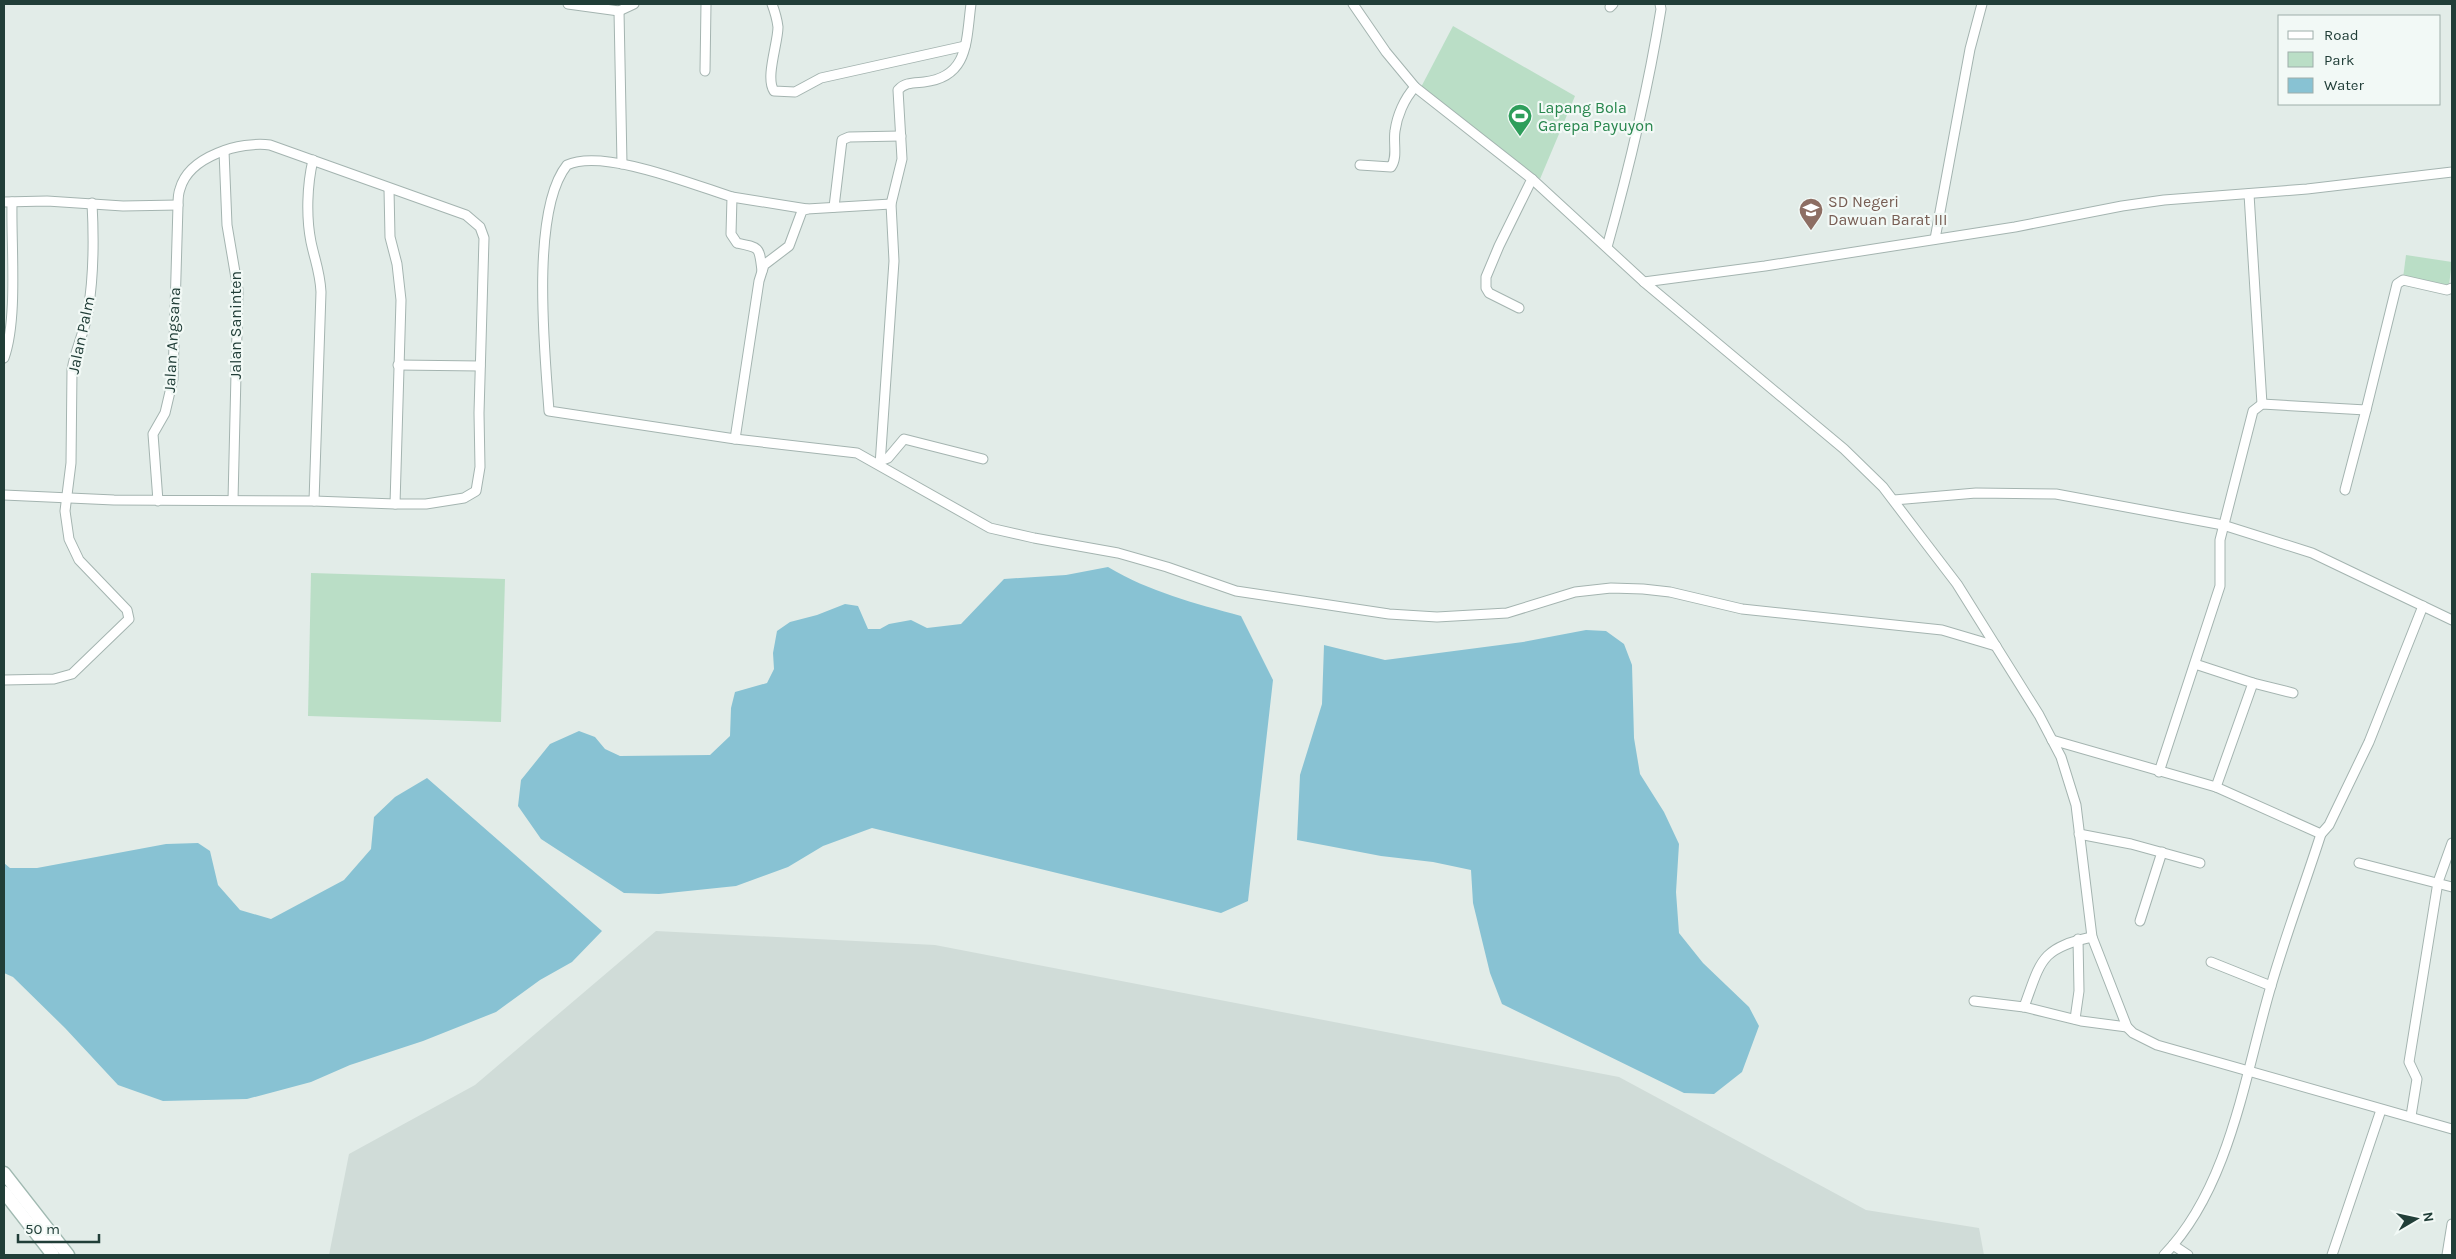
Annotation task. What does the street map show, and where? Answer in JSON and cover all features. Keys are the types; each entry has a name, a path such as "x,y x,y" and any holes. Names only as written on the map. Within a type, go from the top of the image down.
{"street":[{"path":"568,4 619,10 634,4"},
{"path":"705,71 706,4"},
{"path":"772,4 778,29 771,85 774,91 796,92 821,78 965,46"},
{"path":"880,463 894,261 891,204 902,159 898,90 908,83 939,80 950,75 961,60 971,4"},
{"path":"1353,4 1386,52 1415,87 1532,179 1644,282 1838,444 1873,476 1894,500 1956,584 1996,646 2052,740 2071,783 2092,936 2127,1027 2133,1033 2157,1045 2381,1110 2411,1116 2452,1128"},
{"path":"1607,247 1622,195 1651,60 1661,9 1660,4"},
{"path":"1935,239 1970,49 1982,4"},
{"path":"619,10 622,164"},
{"path":"1360,165 1391,167 1394,163 1395,132 1405,100 1415,87"},
{"path":"834,207 842,140 848,137 901,136"},
{"name":"Jalan Angsana","path":"158,500 152,434 165,413 173,379 180,188 192,170 204,160 224,151 254,143 285,149 390,189 428,200 466,215 480,227 484,238 480,366 480,467 476,491 458,500 395,504"},
{"name":"Jalan Saninten","path":"224,151 227,225 238,290 233,500"},
{"path":"312,160 308,196 310,230 311,241 319,268 320,292 314,501"},
{"path":"891,204 807,209 732,197 622,164 573,162 567,165 559,176 548,224 543,275 542,322 549,411 735,439 857,454 880,463 974,521 990,528 1118,553 1167,567 1236,591 1389,614 1437,618 1508,613 1575,592 1611,588 1643,589 1670,592 1742,609 1942,630 1996,646"},
{"path":"1644,282 2022,226 2106,208 2164,200 2248,194 2452,172"},
{"path":"1519,308 1489,293 1486,288 1486,277 1532,179"},
{"path":"4,495 65,498 314,501 395,504 400,286 390,237 390,189"},
{"path":"2248,194 2262,404"},
{"path":"732,197 731,234 737,242 756,247 759,250 762,271"},
{"path":"4,358 8,347 11,322 8,202 92,203 123,206 178,204"},
{"name":"Jalan Palm","path":"4,680 54,679 72,674 129,619 127,610 79,560 74,550 65,511 65,498 71,463 72,370 74,356 88,313 91,285 92,203"},
{"path":"735,439 762,271 764,266 789,246 802,211 807,209"},
{"path":"2345,490 2397,284 2403,280 2447,290 2452,288"},
{"path":"398,365 480,366"},
{"path":"2159,772 2195,664 2210,610 2220,586 2219,554 2223,525 2250,415 2262,404 2366,410"},
{"path":"880,463 888,458 904,439 984,459"},
{"path":"1894,500 1976,493 2056,494 2223,525 2312,553 2452,620"},
{"path":"2164,1255 2173,1246 2196,1214 2209,1188 2250,1071 2271,986 2322,834 2329,825 2369,742 2423,606"},
{"path":"2195,664 2253,683 2293,693"},
{"path":"2216,787 2253,683"},
{"path":"2052,740 2216,787 2322,834"},
{"path":"2079,834 2162,852 2200,864"},
{"path":"2411,1116 2417,1079 2410,1062 2438,882 2452,843"},
{"path":"2140,921 2162,852"},
{"path":"2359,863 2452,887"},
{"path":"2024,1007 2036,972 2045,957 2065,943 2092,936"},
{"path":"2075,1019 2079,982 2078,939"},
{"path":"2211,962 2271,986"},
{"path":"1974,1001 2024,1007 2075,1019 2127,1027"},
{"path":"2332,1255 2381,1110"},
{"path":"4,1173 46,1236 53,1255"},
{"path":"4,1192 46,1236 68,1255"},
{"path":"2447,1255 2452,1224"},
{"path":"2173,1246 2188,1255"}],"shaded area":[{"path":"656,931 935,945 1619,1077 1866,1210 1979,1228 1984,1255 329,1255 349,1154 475,1085"}],"green space":[{"name":"Lapang Bola Garepa Payuyon","path":"1453,26 1575,96 1540,179 1419,91"},
{"path":"2406,255 2452,262 2449,285 2403,278"},
{"path":"311,573 505,579 501,722 308,716"}],"water":[{"path":"1108,567 1156,590 1241,616 1273,680 1248,901 1221,913 872,828 823,846 788,867 736,886 659,894 624,893 541,839 518,806 521,780 550,744 579,731 595,737 605,749 620,756 710,755 730,736 731,708 735,692 767,683 774,669 773,653 777,631 790,622 817,615 845,604 858,606 868,629 880,629 889,624 911,620 927,628 961,624 1004,579 1066,575"},
{"path":"1586,630 1606,631 1624,644 1632,665 1634,738 1640,774 1664,812 1679,844 1676,892 1679,933 1703,963 1749,1007 1759,1026 1742,1072 1714,1094 1684,1093 1502,1004 1490,973 1473,903 1471,870 1297,840 1300,775 1322,704 1324,645 1385,660 1523,642"},
{"path":"427,778 602,931 572,962 540,980 496,1012 423,1041 350,1065 311,1082 247,1099 163,1101 118,1085 65,1028 13,977 4,973 4,863 10,868 37,868 166,844 198,843 210,851 218,885 240,910 271,919 344,880 371,849 374,817 395,797"}],"place":[{"name":"Lapang Bola Garepa Payuyon","path":"1520,137"},
{"name":"SD Negeri Dawuan Barat III","path":"1811,231"}]}
